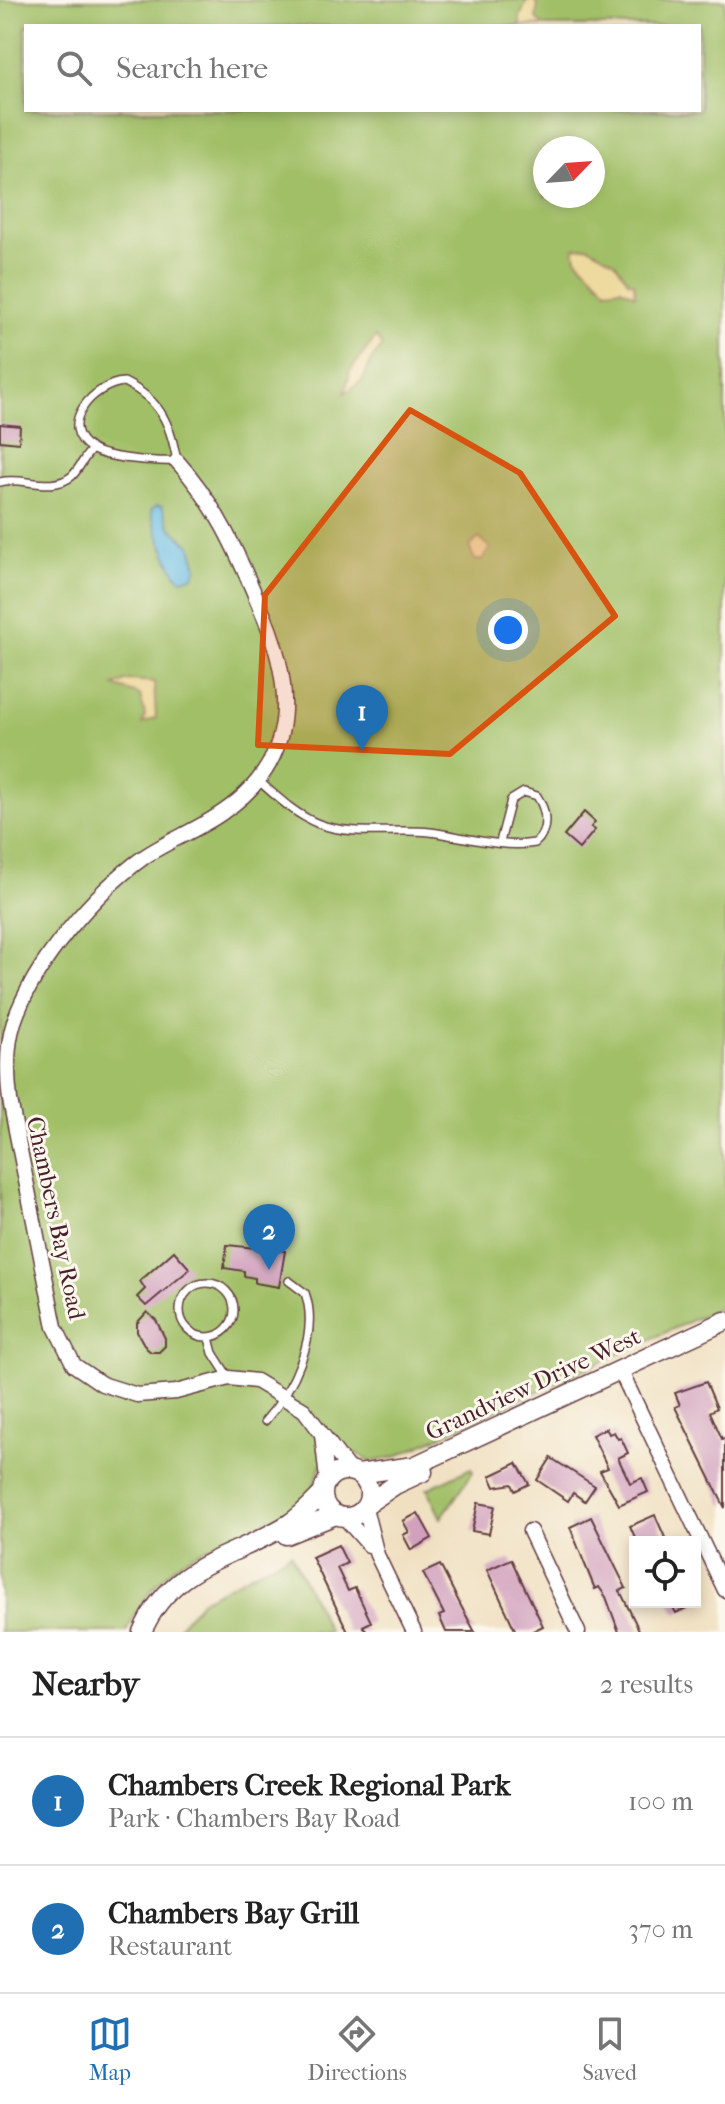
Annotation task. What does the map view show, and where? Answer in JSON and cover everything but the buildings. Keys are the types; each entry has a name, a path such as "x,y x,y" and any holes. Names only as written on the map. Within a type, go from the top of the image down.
{"street":[{"name":"Chambers Bay Road","path":"177,461 221,520 282,664 284,716 259,781 226,811 148,855 122,874 76,922 32,984 13,1024 7,1072 28,1204 55,1327 68,1357 102,1384 137,1395 176,1392 229,1378 256,1381 304,1410 354,1472"},
{"name":"Grandview Drive West","path":"366,1506 399,1483 725,1321"},
{"name":"Grandview Drive West","path":"354,1472 414,1466 725,1331"},
{"path":"622,1374 725,1590"},
{"path":"322,1434 327,1509 340,1517 377,1555"},
{"path":"142,1632 157,1604 187,1575 289,1523 335,1473 354,1472 369,1487 366,1506 377,1555 414,1632"},
{"path":"151,1632 165,1608 192,1581 275,1539 366,1506"},
{"path":"530,1531 578,1632"}],"lane":[{"path":"124,382 158,403 171,430 177,461 159,462 92,449 81,437 78,419 84,403 101,387 124,382"},
{"path":"0,482 49,484 65,480 79,468 92,449"},
{"path":"259,781 292,809 334,828 432,832 500,842 530,844 540,840 545,811 537,796 524,792 511,800 500,842"},
{"path":"265,1421 284,1396 310,1324 305,1293 289,1281"},
{"path":"208,1283 225,1290 231,1297 234,1315 226,1331 209,1338 192,1334 181,1320 179,1311 191,1288 208,1283"},
{"path":"209,1338 213,1353 229,1378"}],"highlighted area":[{"path":"410,410 520,473 615,616 450,754 258,745 265,595"}],"green space":[{"path":"0,0 725,0 725,1305 395,1457 371,1462 356,1453 320,1466 312,1489 300,1505 284,1518 184,1560 150,1592 126,1632 0,1632"},
{"path":"471,1468 473,1472 441,1518 427,1489"},
{"path":"291,1553 329,1632 174,1632 202,1600"}],"sand":[{"path":"527,0 534,0 538,5 536,19 542,24 520,24"},
{"path":"588,246 615,262 628,281 634,282 635,295 621,288 607,290 576,258 574,248"},
{"path":"376,337 382,346 363,380 345,393 350,371"},
{"path":"479,538 490,548 483,560 475,560 469,547"},
{"path":"128,680 154,682 156,718 142,724 145,715 140,695 114,686"}],"water":[{"path":"162,506 170,527 191,546 197,568 192,577 181,579 173,568 152,516 151,510"}],"place":[{"name":"Chambers Creek Regional Park","path":"362,751"},
{"name":"Chambers Bay Grill","path":"269,1270"}]}
